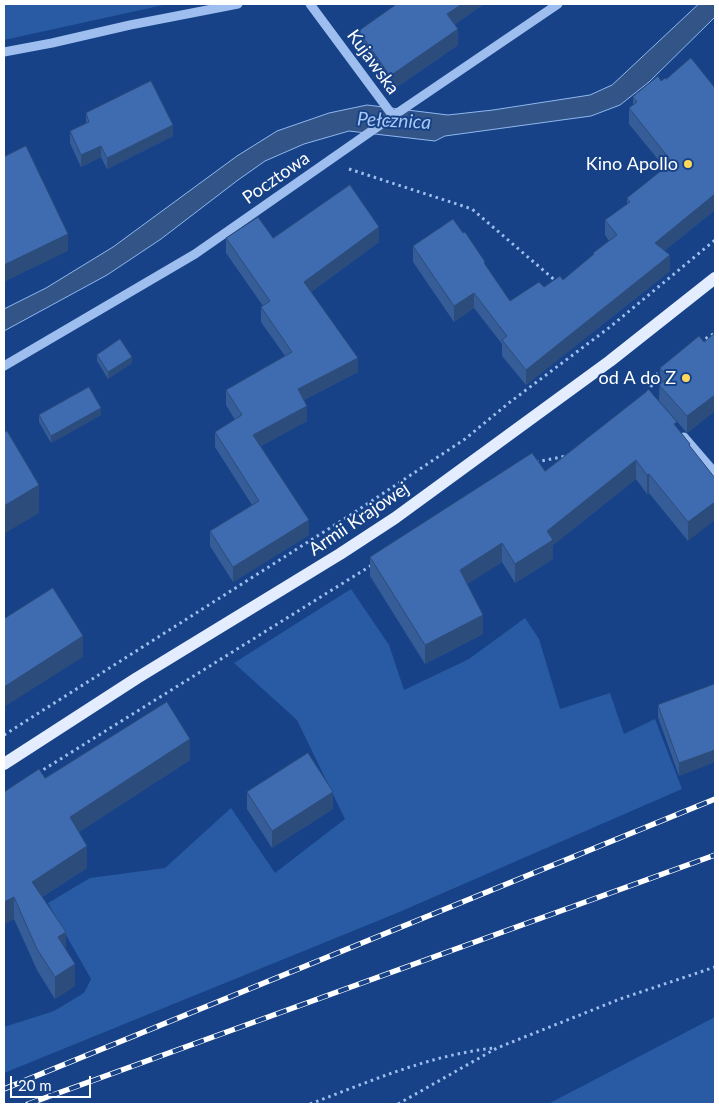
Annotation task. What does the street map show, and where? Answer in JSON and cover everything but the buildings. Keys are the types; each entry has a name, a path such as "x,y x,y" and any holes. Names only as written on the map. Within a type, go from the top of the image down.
{"main road":[{"name":"Armii Krajowej","path":"4,764 137,678 340,554 395,518 610,361 715,278"}],"street":[{"path":"4,52 52,44 130,25 238,4"},
{"name":"Kujawska","path":"310,4 393,116"},
{"name":"Pocztowa","path":"4,366 195,254 362,137 558,4"},
{"path":"678,431 715,473"}],"path":[{"path":"326,162 472,209 560,286"},
{"path":"4,734 352,514 465,439 510,402 600,335 715,240"},
{"path":"594,328 600,335"},
{"path":"693,346 715,333"},
{"path":"646,396 657,374 664,369"},
{"path":"528,463 566,456 574,451"},
{"path":"37,774 377,562"},
{"path":"398,1104 497,1048 620,999 715,967"},
{"path":"310,1104 432,1059 468,1051 497,1048"}],"shaded area":[{"path":"4,4 168,4 4,40"},
{"path":"351,589 389,645 404,690 469,659 525,618 539,639 560,709 610,693 624,734 655,719 682,789 397,913 4,1073 4,1027 54,1011 84,993 91,979 48,903 90,878 165,868 231,808 275,873 345,819 297,720 234,663"},
{"path":"715,1017 715,1104 548,1104"}],"water":[{"name":"Pełcznica","path":"699,4 715,4 715,17 649,82 620,105 591,116 445,136 435,141 349,131 304,144 265,161 161,239 107,275 4,331 4,309 46,288 113,247 237,156 277,131 329,113 367,105 448,115 590,95 612,85"}],"railway":[{"path":"4,1089 715,799"},
{"path":"28,1104 715,855"}],"place":[{"name":"Kino Apollo","path":"688,164"},
{"name":"od A do Z","path":"686,378"}]}
